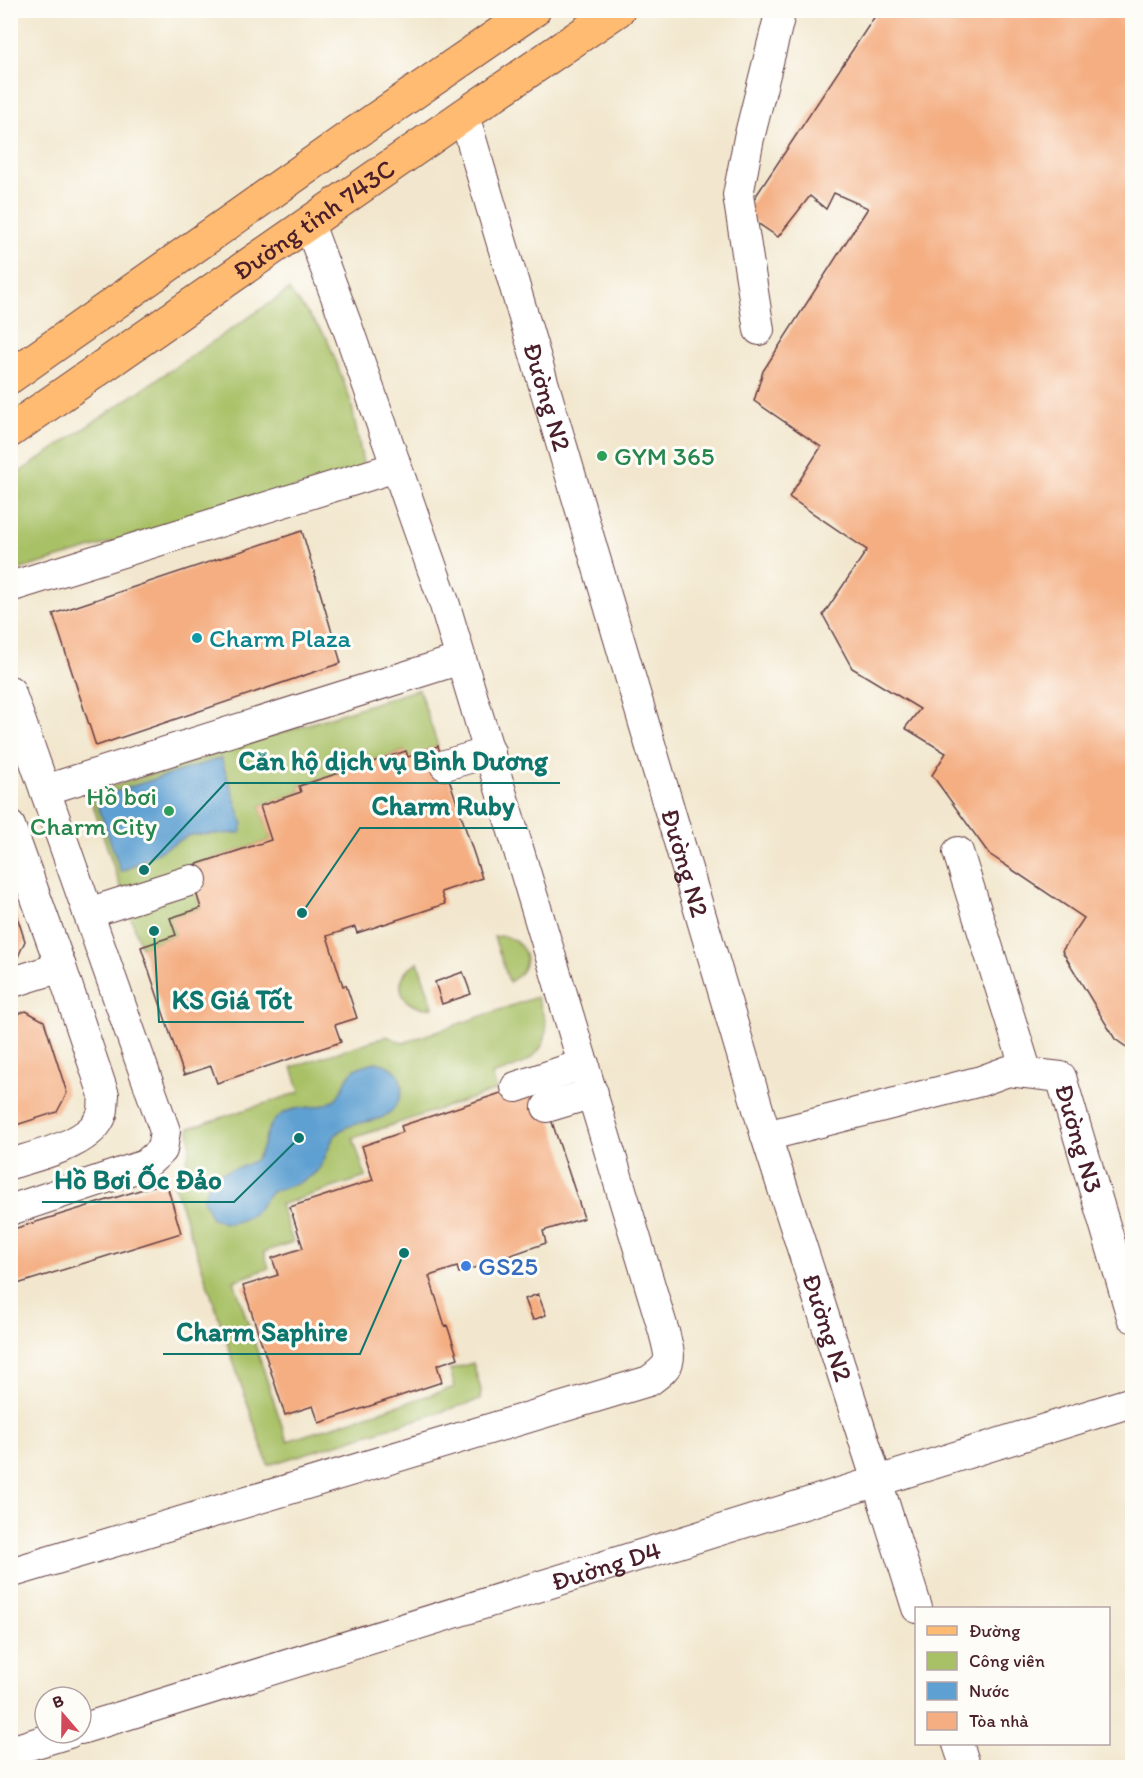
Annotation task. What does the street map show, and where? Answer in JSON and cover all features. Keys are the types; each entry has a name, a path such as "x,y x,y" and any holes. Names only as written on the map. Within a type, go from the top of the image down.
{"main road":[{"name":"Đường tỉnh 743C","path":"10,377 534,10"},
{"name":"Đường tỉnh 743C","path":"10,431 618,10"},
{"path":"438,76 464,115"}],"street":[{"path":"759,330 738,195 749,138 779,18 776,10"},
{"name":"Đường N2","path":"464,115 766,1137 917,1607"},
{"path":"10,1573 649,1381 664,1370 670,1356 444,602 309,224"},
{"path":"10,587 396,467"},
{"path":"45,790 461,659"},
{"path":"10,691 165,1131 162,1150 145,1165 10,1210"},
{"path":"445,765 490,752"},
{"path":"10,826 104,1095 102,1114 90,1133 68,1145 10,1164"},
{"path":"958,852 1027,1073"},
{"path":"88,913 192,880"},
{"path":"10,983 61,967"},
{"path":"516,1087 584,1064"},
{"name":"Đường N3","path":"766,1137 981,1081 1008,1071 1061,1077 1132,1317"},
{"path":"548,1107 592,1094"},
{"name":"Đường D4","path":"93,1725 1132,1402"},
{"path":"10,1751 33,1744"},
{"path":"959,1745 966,1767"}],"green space":[{"path":"289,290 327,338 351,402 364,468 11,572 11,478"},
{"path":"419,689 438,746 408,757 405,751 299,786 301,792 260,806 271,840 188,867 201,908 171,918 176,935 141,947 89,794"},
{"path":"504,936 519,945 526,957 522,970 509,982 494,937"},
{"path":"418,962 433,1007 413,1005 402,993 403,977"},
{"path":"537,997 546,1030 544,1040 535,1055 519,1065 492,1075 497,1090 353,1138 366,1177 280,1205 293,1242 264,1252 269,1268 234,1281 287,1441 455,1387 450,1370 473,1363 481,1390 480,1400 268,1465 174,1184 184,1172 190,1147 189,1128 300,1092 292,1067 387,1036 403,1043"}],"water":[{"name":"Hồ bơi Charm City","path":"221,758 243,824 240,833 190,835 121,872 95,798"},
{"path":"376,1062 393,1068 400,1078 401,1095 391,1112 378,1119 355,1124 340,1131 332,1140 321,1165 314,1174 301,1182 273,1191 249,1216 229,1223 212,1218 203,1199 207,1187 218,1175 255,1160 275,1120 288,1111 322,1105 334,1100 353,1071"}],"building":[{"path":"879,10 1132,10 1132,1051 1115,1039 1062,951 1084,918 989,854 932,775 946,753 905,728 920,709 852,668 823,615 867,550 789,497 821,447 754,401 763,371 868,208 834,193 826,209 810,196 778,237 744,214"},
{"name":"Charm Plaza","path":"302,531 341,663 96,746 53,614"},
{"path":"438,746 482,878 441,892 445,904 357,933 355,927 327,936 343,986 346,985 357,1018 335,1025 341,1042 217,1083 211,1066 184,1075 141,947 176,935 170,918 201,908 188,867 271,840 260,806 301,792 299,786 406,751 408,757"},
{"path":"11,898 25,941 18,957 10,960"},
{"path":"463,972 471,994 442,1004 435,982"},
{"path":"26,1011 44,1021 67,1093 57,1112 10,1127 10,1016"},
{"path":"540,1086 584,1218 543,1231 546,1243 459,1273 457,1267 429,1276 458,1358 437,1365 442,1382 319,1423 313,1406 285,1415 243,1286 278,1275 272,1258 303,1248 290,1207 373,1180 362,1146 403,1132 401,1126 507,1091"},
{"path":"166,1182 181,1233 11,1286 10,1230"},
{"path":"538,1294 546,1315 533,1320 525,1299"}],"place":[{"name":"GYM 365","path":"602,456"},
{"name":"Charm Plaza","path":"197,638"},
{"name":"Hồ bơi Charm City","path":"169,811"},
{"name":"Căn hộ dịch vụ Bình Dương","path":"144,870"},
{"name":"Charm Ruby","path":"302,913"},
{"name":"KS Giá Tốt","path":"154,931"},
{"name":"Hồ Bơi Ốc Đảo","path":"299,1138"},
{"name":"Charm Saphire","path":"404,1253"},
{"name":"GS25","path":"466,1266"}]}
